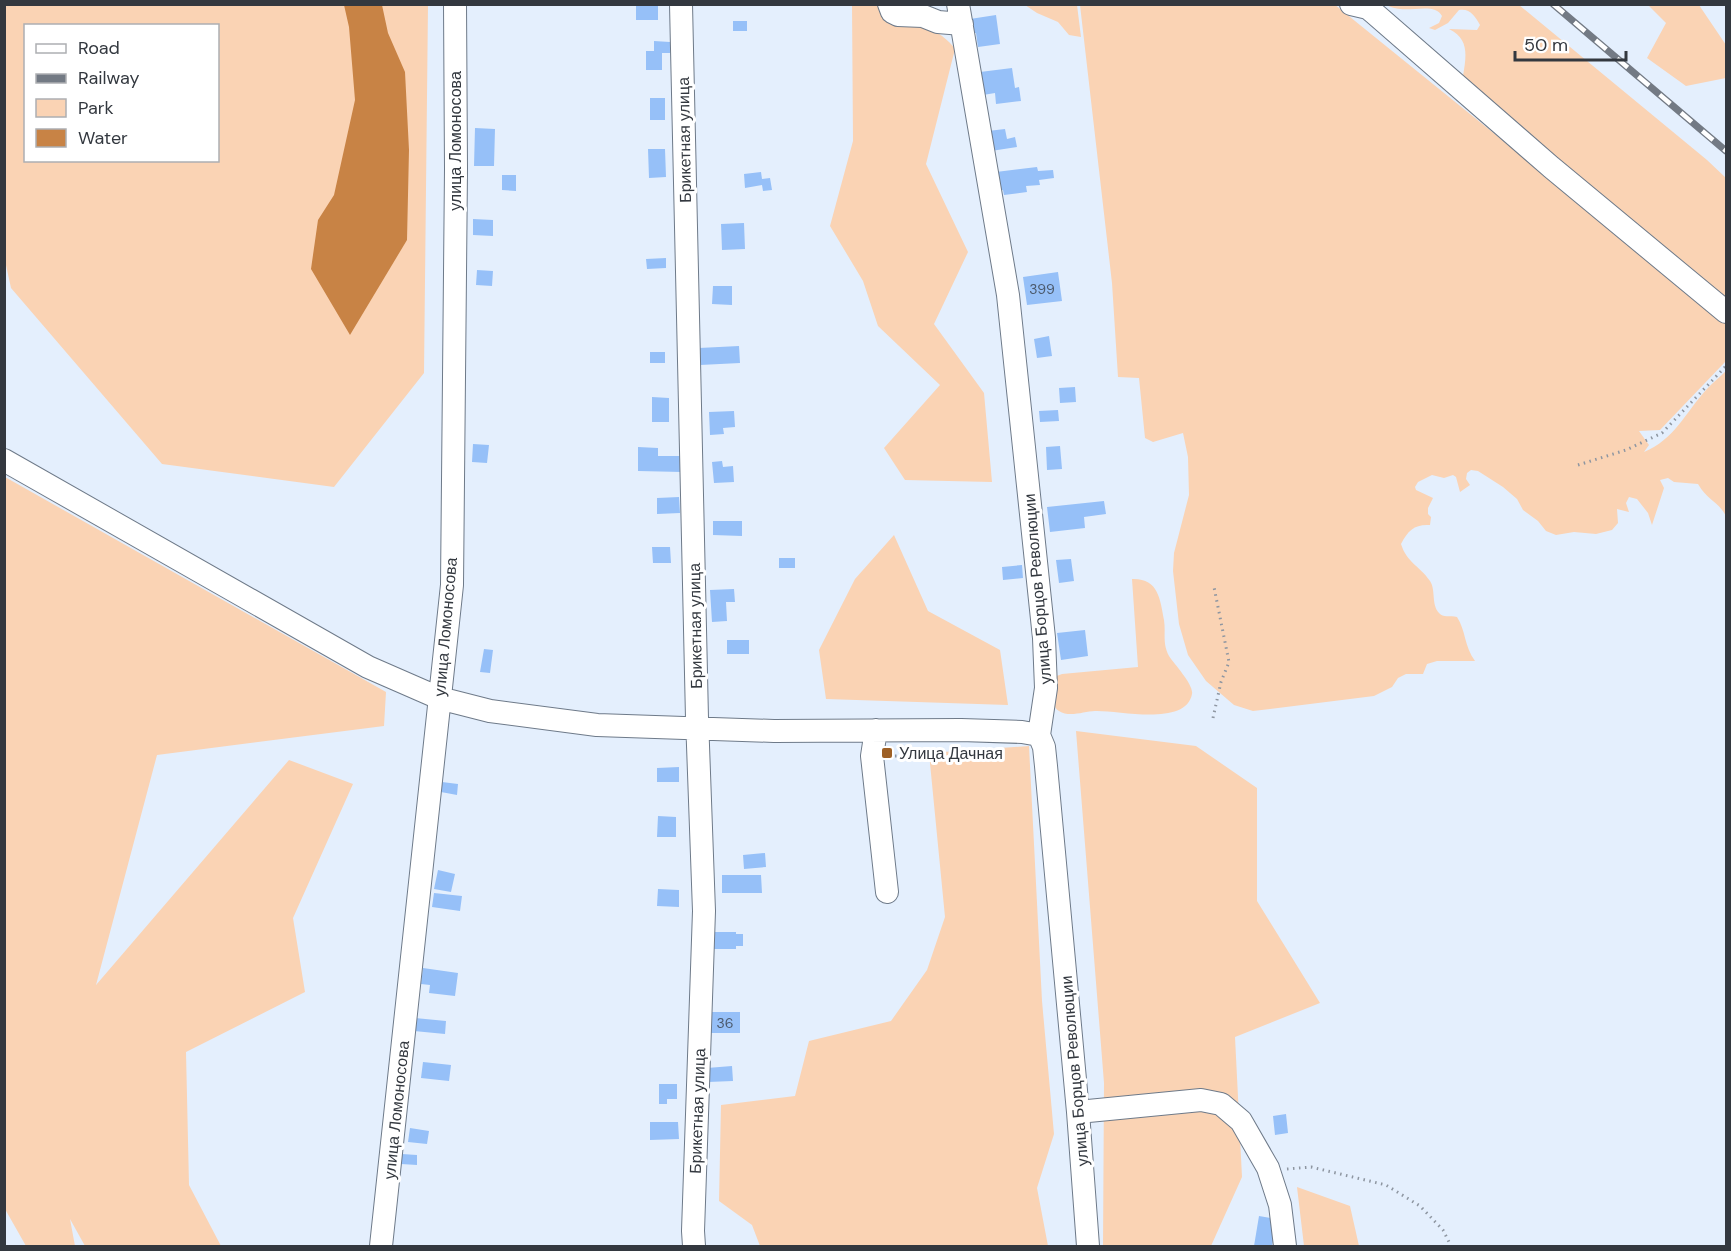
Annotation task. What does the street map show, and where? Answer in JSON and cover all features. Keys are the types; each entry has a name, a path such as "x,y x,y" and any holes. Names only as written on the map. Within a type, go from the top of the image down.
{"street":[{"name":"улица Ломоносова","path":"381,1246 452,585 456,169 455,4"},
{"name":"Брикетная улица","path":"681,4 704,911 694,1246"},
{"path":"889,4 892,12 898,15 915,14 938,22 960,14"},
{"path":"1351,4 1368,8 1551,167 1726,312"},
{"name":"улица Борцов Революции","path":"960,14 1008,295 1044,638 1046,688 1039,735 1044,747 1046,766 1088,1246"},
{"path":"4,460 368,667 440,698 490,711 597,725 698,729 961,730 1022,732 1039,735"},
{"path":"876,730 872,756 887,892"},
{"path":"1078,1112 1202,1100 1221,1104 1241,1120 1269,1170 1280,1204 1285,1246"}],"path":[{"path":"1578,465 1626,450 1662,433 1726,366"},
{"path":"1214,587 1229,662 1221,681 1214,718"},
{"path":"1269,1170 1311,1167 1386,1185 1420,1206 1443,1230 1451,1246"}],"green space":[{"path":"878,4 899,12 932,29 955,49 926,164 968,252 934,324 984,393 992,482 905,480 884,448 940,385 878,326 863,281 830,226 853,141 852,5"},
{"path":"1334,4 1726,321 1726,361 1660,430 1639,431 1649,445 1644,452 1654,447 1672,433 1706,390 1726,371 1726,516 1698,484 1674,482 1668,478 1660,480 1664,488 1652,525 1648,513 1637,499 1629,497 1626,503 1629,512 1617,509 1618,523 1612,530 1596,534 1574,532 1556,535 1546,531 1503,487 1478,471 1471,470 1467,473 1466,479 1470,485 1460,492 1456,477 1453,475 1444,478 1432,475 1418,482 1415,487 1416,490 1433,498 1428,508 1428,514 1431,517 1430,525 1412,529 1401,544 1410,560 1430,581 1439,613 1457,617 1475,661 1437,661 1427,664 1423,674 1406,674 1398,678 1392,687 1374,696 1253,711 1234,705 1206,681 1188,655 1179,624 1173,571 1174,553 1189,495 1188,457 1183,433 1153,442 1145,438 1139,378 1118,377 1112,283 1080,5"},
{"path":"4,5 428,5 424,373 334,487 162,464 11,288 4,256"},
{"path":"1025,5 1077,5 1081,37 1069,35 1058,22"},
{"path":"1387,5 1519,5 1707,160 1726,178 1726,306 1463,76 1465,49 1456,33 1449,29 1477,30 1480,25 1472,13 1459,10 1448,23 1435,30 1429,28 1439,23 1442,16 1438,11 1426,8 1402,9"},
{"path":"1648,5 1699,5 1726,45 1726,78 1686,86 1647,58 1666,23"},
{"path":"5,477 386,692 384,726 157,755 96,985 289,760 353,784 293,918 305,992 186,1052 189,1185 221,1246 85,1246 70,1219 75,1246 26,1246 5,1209"},
{"path":"894,535 928,611 1000,650 1008,705 826,699 819,650 855,579"},
{"path":"1132,579 1147,582 1159,597 1167,651 1192,690 1187,704 1165,714 1095,711 1068,714 1059,711 1053,700 1054,677 1062,674 1138,667"},
{"path":"1076,731 1196,746 1257,788 1257,901 1320,1003 1235,1037 1242,1177 1211,1246 1103,1246 1104,1083"},
{"path":"1029,746 1042,1001 1054,1134 1037,1188 1048,1246 760,1246 752,1225 719,1201 721,1105 795,1096 809,1041 891,1021 927,970 945,917 929,753"},
{"path":"1297,1187 1350,1206 1359,1246 1304,1246"}],"water":[{"path":"344,5 382,5 388,33 405,72 409,150 407,240 350,335 311,269 318,220 334,195 355,100 349,27"}],"building":[{"path":"636,5 658,5 658,20 636,20"},
{"path":"996,15 1000,44 978,47 976,33 972,33 970,19"},
{"path":"733,21 747,21 747,31 733,31"},
{"path":"654,41 670,42 670,53 662,53 662,70 646,70 646,51 654,51"},
{"path":"1012,68 1015,88 1019,87 1021,101 996,104 995,93 983,95 980,72"},
{"path":"650,98 665,98 665,120 650,120"},
{"path":"475,128 495,129 494,166 474,166"},
{"path":"1005,129 1007,139 1015,137 1017,147 991,151 988,131"},
{"path":"648,149 665,149 666,177 649,178"},
{"path":"1037,167 1038,171 1053,170 1054,178 1039,180 1040,185 1026,186 1027,192 1004,195 1003,190 998,190 996,172"},
{"path":"761,172 762,179 770,178 772,190 763,191 762,185 745,188 744,174"},
{"path":"502,175 516,175 516,191 502,190"},
{"path":"473,219 493,220 493,236 473,235"},
{"path":"744,223 745,249 722,250 721,224"},
{"path":"666,258 666,268 647,269 646,259"},
{"path":"477,270 493,271 492,286 476,285"},
{"path":"1058,272 1062,301 1027,305 1023,277"},
{"path":"713,286 732,286 732,305 712,304"},
{"path":"1049,336 1052,356 1037,358 1034,339"},
{"path":"739,346 740,363 700,365 699,348"},
{"path":"650,352 665,352 665,363 650,363"},
{"path":"1075,387 1076,402 1060,403 1059,388"},
{"path":"652,397 669,398 669,422 652,422"},
{"path":"1058,410 1059,421 1040,422 1039,411"},
{"path":"734,411 735,427 723,428 724,434 710,435 709,412"},
{"path":"473,444 489,445 487,463 472,462"},
{"path":"1060,446 1062,469 1047,470 1046,447"},
{"path":"638,447 658,448 658,456 682,456 682,472 638,471"},
{"path":"722,461 723,467 733,466 734,482 714,483 712,462"},
{"path":"679,497 680,513 657,514 657,498"},
{"path":"1104,501 1106,514 1084,517 1085,528 1050,532 1047,507"},
{"path":"713,521 742,521 742,536 713,535"},
{"path":"652,547 670,547 671,563 653,563"},
{"path":"779,558 795,558 795,568 779,568"},
{"path":"1071,559 1074,581 1059,583 1056,560"},
{"path":"1022,565 1023,578 1003,580 1002,567"},
{"path":"734,589 735,602 726,602 727,621 712,622 710,590"},
{"path":"1085,630 1088,656 1061,660 1057,633"},
{"path":"727,640 749,640 749,654 727,654"},
{"path":"484,649 493,650 490,673 480,672"},
{"path":"679,767 679,782 657,782 657,768"},
{"path":"442,782 458,784 457,795 441,792"},
{"path":"658,816 676,817 676,837 657,837"},
{"path":"765,853 766,867 744,869 743,855"},
{"path":"438,870 455,874 451,892 434,889"},
{"path":"722,875 761,875 762,893 722,893"},
{"path":"658,889 679,890 679,907 657,906"},
{"path":"434,893 462,896 460,911 432,907"},
{"path":"715,932 743,934 743,946 736,946 736,949 714,949"},
{"path":"423,968 458,973 455,996 429,993 430,985 421,984"},
{"path":"710,1012 740,1012 740,1033 710,1033"},
{"path":"415,1018 446,1021 445,1034 414,1031"},
{"path":"423,1062 451,1065 449,1081 421,1078"},
{"path":"732,1066 733,1081 708,1082 707,1068"},
{"path":"659,1084 677,1084 677,1099 667,1099 667,1104 659,1104"},
{"path":"1286,1114 1288,1133 1275,1135 1273,1116"},
{"path":"650,1122 678,1122 679,1139 650,1140"},
{"path":"410,1128 429,1131 427,1144 408,1142"},
{"path":"402,1154 417,1155 417,1165 401,1164"},
{"path":"1259,1216 1276,1219 1272,1246 1254,1246"}],"railway":[{"path":"1553,4 1726,151"}],"place":[{"name":"Улица Дачная","path":"887,753"}]}
